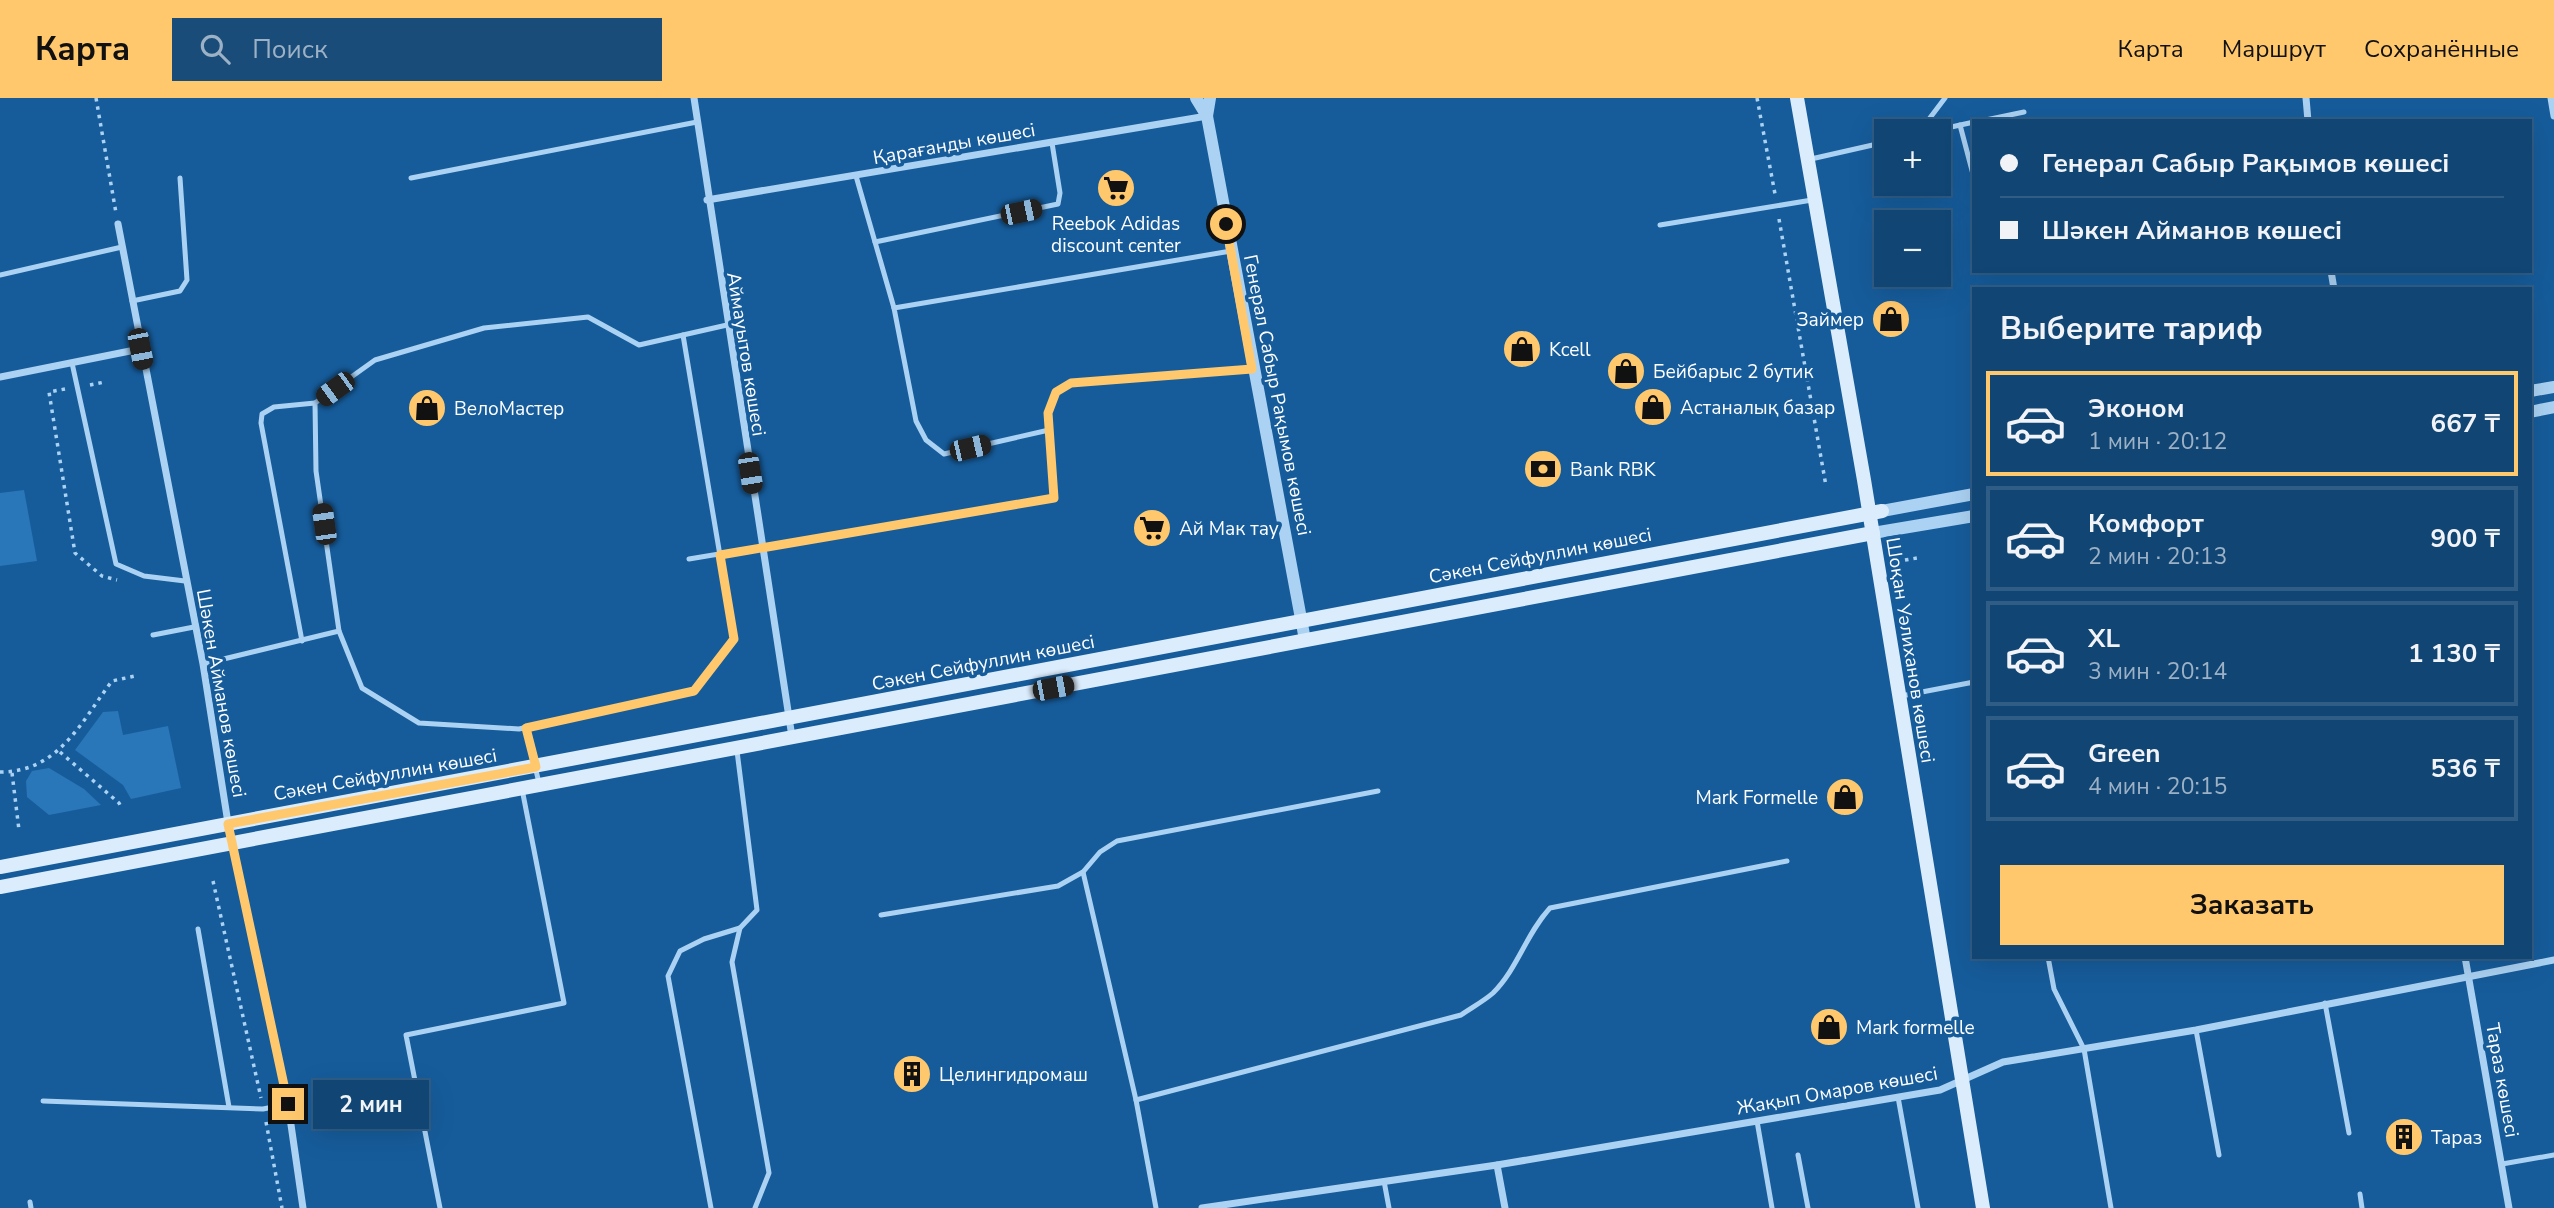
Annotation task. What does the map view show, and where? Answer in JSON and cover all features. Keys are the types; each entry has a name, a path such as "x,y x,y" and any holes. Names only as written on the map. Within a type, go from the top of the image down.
{"main road":[{"name":"Шоқан Уәлиханов көшесі","path":"1797,98 1876,512 1873,533 1983,1208"},
{"name":"Сәкен Сейфуллин көшесі","path":"0,867 1876,512"},
{"name":"Сәкен Сейфуллин көшесі","path":"0,887 1873,533"}],"street":[{"name":"Аймауытов көшесі","path":"694,98 707,201 792,738"},
{"name":"Генерал Сабыр Рақымов көшесі","path":"1196,98 1206,116 1305,640"},
{"name":"Генерал Сабыр Рақымов көшесі","path":"1206,116 1210,98"},
{"path":"2306,98 2308,119"},
{"path":"2551,98 2554,116"},
{"name":"Қарағанды көшесі","path":"707,201 1206,116"},
{"name":"Шәкен Айманов көшесі","path":"118,224 140,349 203,664 228,824 288,1104 303,1208"},
{"path":"0,377 140,349"},
{"path":"2532,391 2554,387"},
{"path":"2532,412 2554,407"},
{"name":"Сәкен Сейфуллин көшесі","path":"1876,512 1972,494"},
{"name":"Сәкен Сейфуллин көшесі","path":"1873,533 1972,516"},
{"name":"Тараз көшесі","path":"2465,959 2509,1208"},
{"name":"Жақып Омаров көшесі","path":"1202,1208 1497,1165 1940,1090 2003,1062 2196,1030 2554,960"},
{"path":"1497,1165 1504,1208"}],"lane":[{"path":"1929,119 1945,98"},
{"path":"1991,119 2024,112"},
{"path":"411,178 697,122"},
{"path":"1951,127 1972,122"},
{"path":"1960,125 1972,170"},
{"path":"876,242 1058,204 1060,193 1052,143"},
{"path":"1808,160 1874,145"},
{"path":"856,176 894,308 916,421 926,440 944,454 1049,430"},
{"path":"132,301 180,291 187,280 180,178"},
{"path":"1660,225 1815,200"},
{"path":"0,275 122,247"},
{"path":"894,308 1231,251"},
{"path":"302,641 261,423 262,414 274,407 315,403 375,360 484,328 587,317 639,345 727,325"},
{"path":"315,403 316,471 339,631 362,688 419,723 526,728 694,691 734,639 683,335"},
{"path":"72,363 116,565 144,576 185,581"},
{"path":"689,559 1054,498 1048,413 1056,392 1071,383 1252,369"},
{"path":"153,635 194,627"},
{"path":"203,664 339,631"},
{"path":"1899,696 1972,682"},
{"path":"526,728 540,786"},
{"path":"711,1208 668,976 680,951 704,939 740,928 757,910 736,749"},
{"path":"440,1208 407,1035 564,1003 522,789"},
{"path":"881,915 1058,886 1083,872 1100,852 1117,841 1378,790"},
{"path":"1136,1100 1461,1015 1492,993 1520,955 1536,923 1550,908 1787,861"},
{"path":"1083,872 1136,1100 1156,1208"},
{"path":"740,928 732,962 769,1173 755,1208"},
{"path":"198,929 229,1107"},
{"path":"2048,959 2054,989 2084,1049 2111,1208"},
{"path":"2325,1003 2348,1133"},
{"path":"2196,1030 2219,1155"},
{"path":"1898,1097 1918,1208"},
{"path":"43,1101 263,1109 288,1104"},
{"path":"1757,1121 1772,1208"},
{"path":"1798,1155 1808,1208"},
{"path":"2502,1164 2554,1155"},
{"path":"1384,1181 1389,1208"},
{"path":"2360,1194 2362,1208"}],"path":[{"path":"96,98 118,224"},
{"path":"1757,98 1826,486"},
{"path":"105,382 49,392 75,553 102,576 125,583"},
{"path":"1905,560 1917,558"},
{"path":"0,772 12,772 40,764 60,752 113,681 135,676"},
{"path":"60,752 119,803 122,809"},
{"path":"12,772 19,830"},
{"path":"213,881 282,1208"}],"shaded area":[{"path":"24,490 37,561 0,566 0,493"},
{"path":"118,711 123,735 168,726 181,788 131,799 123,785 75,750 103,712"},
{"path":"49,768 84,789 101,805 49,815 27,797 26,781 32,771"}],"place":[{"name":"Reebok Adidas discount center","path":"1116,188"},
{"name":"Займер","path":"1891,319"},
{"name":"Kcell","path":"1522,349"},
{"name":"Бейбарыс 2 бутик","path":"1626,371"},
{"name":"Астаналық базар","path":"1653,407"},
{"name":"ВелоМастер","path":"427,408"},
{"name":"Bank RBK","path":"1543,469"},
{"name":"Ай Мак тау","path":"1152,528"},
{"name":"Mark Formelle","path":"1845,797"},
{"name":"Mark formelle","path":"1829,1027"},
{"name":"Целингидромаш","path":"912,1074"},
{"name":"Тараз","path":"2404,1137"}],"route":[{"path":"288,1104 228,824 536,767 526,728 694,691 734,639 720,555 1054,498 1048,413 1056,392 1071,383 1217,374 1252,369 1226,224"}]}
